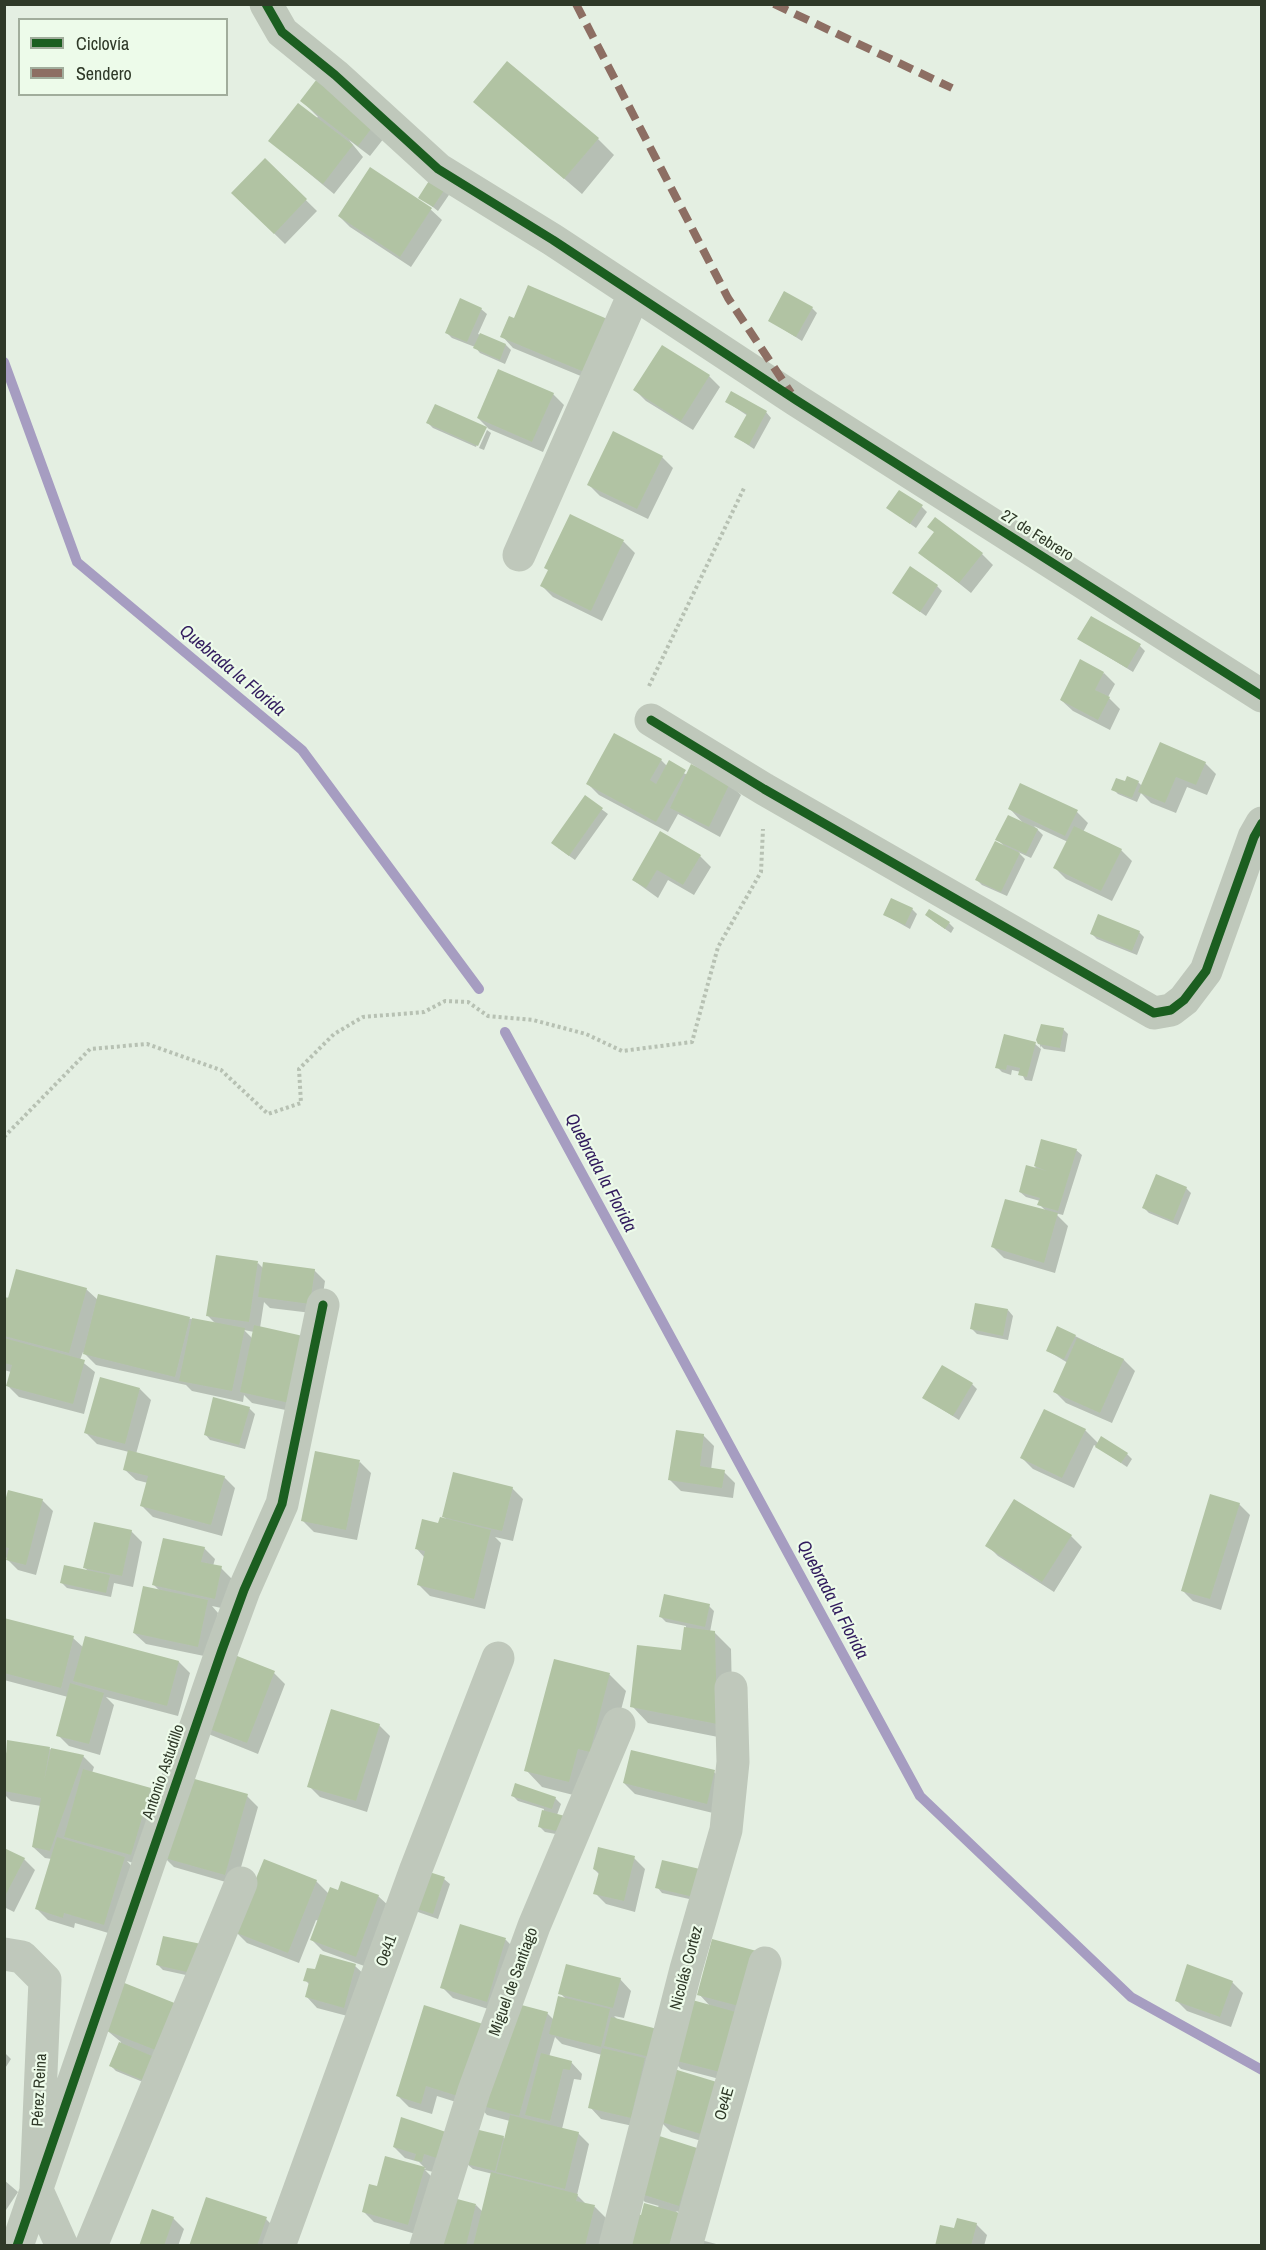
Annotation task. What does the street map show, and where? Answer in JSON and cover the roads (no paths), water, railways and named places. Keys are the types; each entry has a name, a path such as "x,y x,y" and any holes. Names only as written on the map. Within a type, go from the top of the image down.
{"street":[{"name":"27 de Febrero","path":"266,4 282,32 335,75 438,169 1262,696"},
{"path":"519,555 634,294"},
{"path":"651,720 764,789 1154,1013 1171,1010 1184,1000 1206,971 1254,837 1262,823"},
{"name":"Antonio Astudillo","path":"17,2246 244,1590 282,1504 323,1305"},
{"name":"Oe41","path":"279,2246 416,1869 498,1658"},
{"name":"Nicolás Cortez","path":"615,2246 686,1969 726,1830 733,1762 731,1688"},
{"name":"Miguel de Santiago","path":"426,2246 474,2091 534,1926 619,1724"},
{"path":"91,2246 241,1883"},
{"name":"Pérez Reina","path":"4,1954 22,1957 45,1980 36,2188 62,2246"},
{"name":"Oe4E","path":"686,2246 765,1963"}],"waterway":[{"name":"Quebrada la Florida","path":"4,362 77,562 302,750 479,989"},
{"name":"Quebrada la Florida","path":"505,1032 920,1796 1131,1997 1262,2070"}]}
